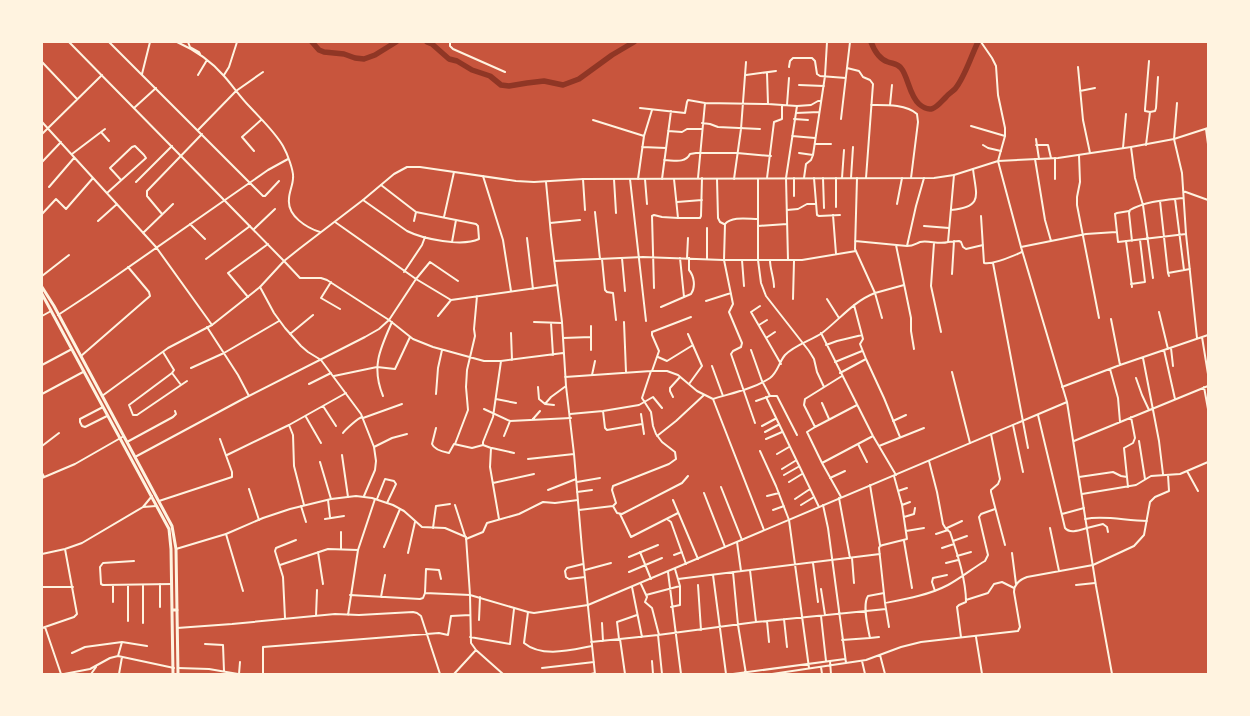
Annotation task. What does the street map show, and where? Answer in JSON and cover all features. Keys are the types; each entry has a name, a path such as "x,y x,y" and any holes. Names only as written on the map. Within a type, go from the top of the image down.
{"main road":[{"path":"42,287 81,356 167,524 170,535 172,610 176,668 178,674"},
{"path":"42,294 108,415 127,442 172,526 176,549 177,610 176,668 173,674"},
{"path":"172,610 177,610"}],"street":[{"path":"69,42 254,229 300,278 321,278 331,282 392,322 410,337 442,350 470,358 484,361 501,361 563,353"},
{"path":"109,42 264,196 279,181"},
{"path":"142,75 150,42"},
{"path":"177,42 200,54"},
{"path":"188,42 190,47 200,52 200,54 224,75 283,146 293,178 289,199 290,208 294,214 306,227 319,233 325,230"},
{"path":"224,75 229,67 237,42"},
{"path":"450,42 450,46 453,49 505,72"},
{"path":"804,178 806,164 811,160 813,155 824,86 827,42"},
{"path":"841,119 850,42"},
{"path":"981,42 990,54 996,66 998,95 1003,116 1004,136 998,161 1020,247 1067,402 1095,583 1112,674"},
{"path":"789,67 790,61 793,58 812,58 815,61 817,74 820,76 846,78"},
{"path":"198,75 207,60"},
{"path":"1149,60 1145,109 1150,112"},
{"path":"42,62 77,99"},
{"path":"734,179 744,103 746,62"},
{"path":"1078,67 1083,120 1090,153"},
{"path":"848,68 859,71 863,77 872,82 866,178"},
{"path":"746,76 776,71"},
{"path":"198,130 236,91 263,72"},
{"path":"767,72 768,104"},
{"path":"42,134 102,75"},
{"path":"1150,112 1155,111 1156,108 1158,77"},
{"path":"787,105 789,78"},
{"path":"799,85 824,86"},
{"path":"890,105 892,85"},
{"path":"134,108 156,88"},
{"path":"1080,91 1095,88"},
{"path":"640,108 685,113 688,100 797,106 806,106 821,101"},
{"path":"698,178 705,102"},
{"path":"1177,103 1174,139 1182,174 1186,234 1198,338"},
{"path":"767,178 771,156 774,122 782,119 782,105"},
{"path":"871,105 890,105 907,108 913,111 918,118 911,178"},
{"path":"788,260 786,178 797,106"},
{"path":"806,106 806,113"},
{"path":"638,179 644,136 652,110"},
{"path":"662,179 671,111"},
{"path":"796,113 819,112"},
{"path":"1146,144 1150,112"},
{"path":"1123,148 1126,114"},
{"path":"794,119 808,120"},
{"path":"254,151 242,137 261,120"},
{"path":"593,120 644,136"},
{"path":"42,122 156,247 212,324"},
{"path":"702,123 718,127 760,129"},
{"path":"971,126 1004,136"},
{"path":"72,154 105,129"},
{"path":"668,131 682,132 687,129 702,129"},
{"path":"102,396 163,352 208,327 260,287 284,261 394,174 408,167 420,166 516,181 546,182 583,179 924,178 954,175 998,161 1055,158 1131,147 1174,139 1207,129 1208,144"},
{"path":"101,132 109,141"},
{"path":"162,214 147,196 146,192 202,134"},
{"path":"792,136 815,138"},
{"path":"1036,138 1039,159"},
{"path":"42,162 61,142"},
{"path":"814,144 831,144"},
{"path":"983,145 1000,151"},
{"path":"1036,145 1048,145 1051,158"},
{"path":"107,193 146,158 135,146 132,147 110,168 121,180"},
{"path":"136,182 172,146"},
{"path":"642,147 666,148"},
{"path":"851,178 853,147"},
{"path":"1131,147 1135,178 1144,205 1153,278"},
{"path":"842,178 844,150"},
{"path":"664,160 683,160 690,154 701,153 737,153 771,156"},
{"path":"799,153 813,155"},
{"path":"1079,155 1080,182 1077,197 1082,234 1099,318"},
{"path":"48,187 74,157"},
{"path":"1055,158 1055,179"},
{"path":"58,315 250,183 288,159"},
{"path":"1035,159 1045,220 1051,241"},
{"path":"951,210 966,208 974,201 976,194 973,169"},
{"path":"444,217 454,172"},
{"path":"948,242 954,175"},
{"path":"483,176 503,240 511,291"},
{"path":"42,214 56,199 66,209 93,178"},
{"path":"654,288 652,216 656,215 678,218 701,217 702,178"},
{"path":"758,178 758,260 761,283 764,291 814,359 817,372 824,387"},
{"path":"794,178 794,196"},
{"path":"814,178 818,216 840,215"},
{"path":"824,178 824,208"},
{"path":"836,178 836,206"},
{"path":"857,178 856,251 875,293 882,318"},
{"path":"897,204 902,178"},
{"path":"907,246 924,178"},
{"path":"583,179 585,210"},
{"path":"614,179 616,213"},
{"path":"630,179 646,321"},
{"path":"645,179 647,204"},
{"path":"674,179 678,218"},
{"path":"717,179 718,218 720,222 725,224"},
{"path":"546,182 562,323 566,386 571,418 584,570 594,662 595,674 591,674"},
{"path":"363,200 407,231 425,237 452,242 479,239 477,225 416,212 381,185"},
{"path":"1183,191 1208,200"},
{"path":"1183,198 1137,206 1129,211 1115,214 1116,232 1118,242 1186,234"},
{"path":"1175,199 1184,270"},
{"path":"676,202 702,200"},
{"path":"1160,201 1169,275 1190,269"},
{"path":"98,221 117,204"},
{"path":"143,233 173,204"},
{"path":"787,210 798,209 807,204 816,204"},
{"path":"254,229 275,209"},
{"path":"1129,211 1132,241"},
{"path":"414,221 416,212"},
{"path":"595,212 605,291 613,293 616,320"},
{"path":"833,215 836,254"},
{"path":"981,216 984,263 993,263 1022,252"},
{"path":"725,224 733,220 758,219"},
{"path":"452,242 456,220"},
{"path":"550,224 580,220"},
{"path":"335,222 404,272 451,300 557,285"},
{"path":"190,224 205,239"},
{"path":"725,224 724,260 733,306 729,312 742,346 733,351 732,354 755,423"},
{"path":"758,226 787,224"},
{"path":"206,260 250,226"},
{"path":"924,226 949,228"},
{"path":"707,228 707,259"},
{"path":"1020,247 1082,234 1116,232"},
{"path":"404,272 422,245 425,237"},
{"path":"527,238 533,288"},
{"path":"662,307 691,294 694,290 691,272 689,270 688,238"},
{"path":"1126,241 1131,285 1145,282 1140,240"},
{"path":"855,241 907,246 913,246 923,242 934,243 960,241 966,249 983,246"},
{"path":"952,274 954,241"},
{"path":"934,243 931,286 941,332"},
{"path":"248,297 228,273 268,244"},
{"path":"896,245 911,318 914,349"},
{"path":"554,261 638,257 724,260 802,260 856,251"},
{"path":"42,276 69,255"},
{"path":"622,258 625,291"},
{"path":"680,258 684,297"},
{"path":"742,260 744,286"},
{"path":"770,260 774,278 774,287"},
{"path":"793,299 794,260"},
{"path":"135,457 365,337 379,328 389,320 416,279 430,262 458,281"},
{"path":"993,263 1028,448"},
{"path":"81,356 150,296 149,292 128,267"},
{"path":"331,282 321,298 340,309"},
{"path":"566,377 626,372 667,371 680,377 697,391 713,399 743,390 770,377 777,370 785,355 821,333 861,300 875,293 904,285"},
{"path":"260,287 279,321 308,352 321,360 363,418 374,447 376,465 364,496"},
{"path":"706,301 730,293"},
{"path":"436,428 432,444 434,448 449,453 455,444 468,410 466,387 475,336 474,331 477,296"},
{"path":"827,299 839,318"},
{"path":"438,316 451,300"},
{"path":"854,305 863,339 860,344 862,351 900,436"},
{"path":"760,306 751,312 781,364"},
{"path":"42,316 52,311"},
{"path":"1159,312 1173,366"},
{"path":"290,334 313,315"},
{"path":"678,514 631,537 620,514 614,506 616,503 612,490 613,486 669,464 676,459 675,452 657,436 652,426 651,412 644,403 642,395 658,357 659,349 652,332 691,317"},
{"path":"1111,319 1120,365"},
{"path":"759,325 767,320"},
{"path":"191,368 224,353 279,321"},
{"path":"383,396 377,381 377,367 381,347 392,322"},
{"path":"534,322 562,323"},
{"path":"624,322 626,372"},
{"path":"551,323 553,355"},
{"path":"591,326 591,350"},
{"path":"208,327 249,397"},
{"path":"766,338 775,332"},
{"path":"511,333 512,360"},
{"path":"821,333 873,436 895,475 904,517 907,539 904,541 912,588"},
{"path":"688,334 702,366 690,384"},
{"path":"826,345 862,335"},
{"path":"1062,387 1142,357 1208,335"},
{"path":"334,376 377,367 395,368 410,337"},
{"path":"563,338 591,337"},
{"path":"1202,337 1208,374"},
{"path":"658,357 667,361 693,345"},
{"path":"42,365 72,349"},
{"path":"436,394 438,368 442,350"},
{"path":"751,350 762,381 770,396"},
{"path":"1164,350 1175,399"},
{"path":"835,362 862,351"},
{"path":"163,352 174,370 129,405 134,415 137,415 187,381"},
{"path":"1142,357 1146,372 1150,410"},
{"path":"815,426 804,402 805,399 866,359"},
{"path":"483,445 494,413 501,361"},
{"path":"592,375 595,361"},
{"path":"712,366 723,396"},
{"path":"1110,369 1118,398 1120,422"},
{"path":"42,394 84,371"},
{"path":"952,372 970,443"},
{"path":"172,373 181,385"},
{"path":"309,384 331,373"},
{"path":"673,397 670,388 680,377"},
{"path":"1136,378 1142,395 1150,410 1158,435 1163,474"},
{"path":"545,404 551,396 566,386"},
{"path":"1074,441 1208,386"},
{"path":"1204,387 1208,409"},
{"path":"538,388 538,398 545,404 554,405"},
{"path":"227,455 289,425 346,393"},
{"path":"657,436 704,395"},
{"path":"756,401 770,396 777,396 797,435"},
{"path":"570,414 603,411 639,405 654,397 662,408"},
{"path":"766,397 795,461 819,507"},
{"path":"496,399 516,403"},
{"path":"713,399 764,530"},
{"path":"425,593 470,595 528,612 588,605 1067,402"},
{"path":"822,403 829,419"},
{"path":"343,433 344,430 358,418 363,418 402,404"},
{"path":"854,583 840,498 807,435 808,431 815,426 857,405"},
{"path":"324,406 336,426"},
{"path":"104,407 80,419 82,426 86,426 108,415"},
{"path":"484,409 510,421 571,418"},
{"path":"127,442 173,417 176,414 175,411"},
{"path":"533,419 540,411"},
{"path":"603,411 605,428 607,430 642,424"},
{"path":"641,414 644,434"},
{"path":"893,421 906,415"},
{"path":"1038,415 1065,528 1067,531 1072,532 1104,524 1107,527 1108,532"},
{"path":"305,416 321,444"},
{"path":"1128,487 1124,448 1133,443 1135,438 1131,417"},
{"path":"762,426 776,419"},
{"path":"504,436 510,421"},
{"path":"289,425 293,435 294,466 306,522"},
{"path":"765,432 778,425"},
{"path":"1013,426 1023,472"},
{"path":"879,446 900,436 924,428"},
{"path":"766,439 782,432"},
{"path":"42,446 59,433"},
{"path":"374,447 392,438 407,434"},
{"path":"991,434 1000,479 998,484 991,490 1005,545"},
{"path":"822,463 873,436"},
{"path":"42,473 43,477 75,464 123,437"},
{"path":"159,501 232,477 227,455 220,438"},
{"path":"1140,441 1145,479"},
{"path":"455,444 472,448 483,445 514,453"},
{"path":"858,444 867,462"},
{"path":"777,454 789,447"},
{"path":"491,448 490,467 499,519"},
{"path":"760,450 789,520 808,666"},
{"path":"528,459 574,454"},
{"path":"342,455 348,497"},
{"path":"782,469 795,461"},
{"path":"929,461 943,524 954,544 966,600"},
{"path":"320,462 329,500 330,518"},
{"path":"1082,494 1128,487 1138,484 1151,476 1180,474 1208,462"},
{"path":"784,474 798,467"},
{"path":"830,478 845,471"},
{"path":"1187,471 1198,491"},
{"path":"1079,477 1113,472 1127,477"},
{"path":"493,483 534,474"},
{"path":"789,482 802,474"},
{"path":"772,674 830,660 862,661 911,644 1018,631 1014,588 1016,584 1027,577 1093,565 1134,546 1142,539 1144,535 1150,502 1152,499 1169,491 1168,475"},
{"path":"620,514 682,483 688,476"},
{"path":"548,490 576,481 600,478"},
{"path":"348,615 358,550 376,499 385,479 396,482 387,503"},
{"path":"870,486 880,546 888,627"},
{"path":"721,487 742,540"},
{"path":"898,491 907,488"},
{"path":"249,489 259,520"},
{"path":"577,492 592,490"},
{"path":"795,499 810,490"},
{"path":"704,493 724,547"},
{"path":"767,496 778,493"},
{"path":"42,554 66,549 82,543 143,507 152,496"},
{"path":"176,549 226,534 259,520 303,506 348,497 364,496 376,499 400,509 422,527 445,528 466,538 483,532 487,523 519,514 543,502 555,503 578,500"},
{"path":"801,505 814,498"},
{"path":"673,500 698,559"},
{"path":"902,505 910,502"},
{"path":"433,528 436,506 450,504"},
{"path":"455,505 466,538 470,595 471,644 502,674"},
{"path":"823,505 828,528 845,661"},
{"path":"143,507 158,506"},
{"path":"579,510 614,506"},
{"path":"772,510 784,506"},
{"path":"904,517 914,514 915,508"},
{"path":"1062,514 1084,508"},
{"path":"384,547 400,509"},
{"path":"885,603 916,596 949,585 987,558 988,555 979,516 995,509"},
{"path":"325,518 344,516"},
{"path":"1086,519 1100,517 1109,519 1147,521"},
{"path":"667,519 671,522 686,564"},
{"path":"936,534 962,521"},
{"path":"408,553 415,522"},
{"path":"906,531 924,528"},
{"path":"1050,528 1059,571"},
{"path":"341,532 341,549"},
{"path":"226,534 244,591"},
{"path":"953,541 967,536"},
{"path":"285,619 283,577 275,549 296,540"},
{"path":"880,546 904,541"},
{"path":"737,542 741,572"},
{"path":"942,548 954,544"},
{"path":"629,557 658,545"},
{"path":"66,549 77,615 43,628 62,674 82,671 96,666 110,658 118,656 176,668 209,669 235,674 239,674 240,662"},
{"path":"280,565 318,552 341,549 358,550"},
{"path":"318,552 323,584"},
{"path":"640,552 651,579"},
{"path":"674,555 682,552"},
{"path":"957,556 971,552"},
{"path":"1012,553 1016,584"},
{"path":"678,579 794,566 880,554"},
{"path":"629,572 662,558"},
{"path":"946,563 958,560"},
{"path":"134,561 108,562 101,564 101,584 172,584"},
{"path":"584,570 611,563"},
{"path":"813,563 818,602"},
{"path":"584,564 567,568 565,571 566,577 569,579 585,576"},
{"path":"350,595 422,598 425,593 426,569 440,570 441,580"},
{"path":"671,607 680,604 680,586 675,569"},
{"path":"750,570 756,622"},
{"path":"668,572 674,633 681,674"},
{"path":"733,572 738,625 746,673"},
{"path":"381,597 385,575"},
{"path":"713,575 726,674"},
{"path":"935,590 932,582 933,578 947,575"},
{"path":"961,637 959,605 965,603 966,600 988,593 994,584 1002,582 1014,588"},
{"path":"1076,585 1095,583"},
{"path":"160,584 160,608"},
{"path":"640,584 647,598 645,602 652,608 658,635 662,674"},
{"path":"113,585 113,602"},
{"path":"128,585 128,621"},
{"path":"143,585 143,623"},
{"path":"698,585 701,630"},
{"path":"646,595 680,586"},
{"path":"42,587 73,587"},
{"path":"632,587 642,637"},
{"path":"821,589 825,615"},
{"path":"316,616 317,590"},
{"path":"870,638 866,611 866,598 868,596 884,593"},
{"path":"479,620 480,597"},
{"path":"470,637 510,644 514,609"},
{"path":"591,642 701,630 756,622 886,609"},
{"path":"177,628 316,616 359,616 410,612 417,613 421,616 440,674"},
{"path":"528,612 524,643 529,647 541,651 557,651 592,646"},
{"path":"263,674 262,648 264,647 439,633 448,635 451,616 470,615"},
{"path":"625,674 617,622 638,615"},
{"path":"821,616 826,661"},
{"path":"784,620 787,647"},
{"path":"767,621 769,642"},
{"path":"602,623 603,641"},
{"path":"976,636 982,674"},
{"path":"842,640 879,637"},
{"path":"118,656 122,642"},
{"path":"72,653 85,647 122,642 147,646"},
{"path":"205,644 223,645 224,671"},
{"path":"454,674 476,650"},
{"path":"880,655 885,674"},
{"path":"119,674 122,657"},
{"path":"652,660 653,674"},
{"path":"830,660 831,674"},
{"path":"733,674 830,665 845,661"},
{"path":"862,661 865,674"},
{"path":"542,668 594,662"},
{"path":"91,674 96,666"},
{"path":"821,666 822,674"}],"waterway":[{"path":"312,42 319,50 324,52 344,54 355,58 364,59 375,55 396,42"},
{"path":"427,42 432,44 449,59 457,61 472,70 490,76 501,85 509,86 544,81 563,85 579,79 612,55 634,42"},
{"path":"871,42 875,51 882,59 900,66 913,96 919,104 927,109 937,106 959,84 978,42"}]}
